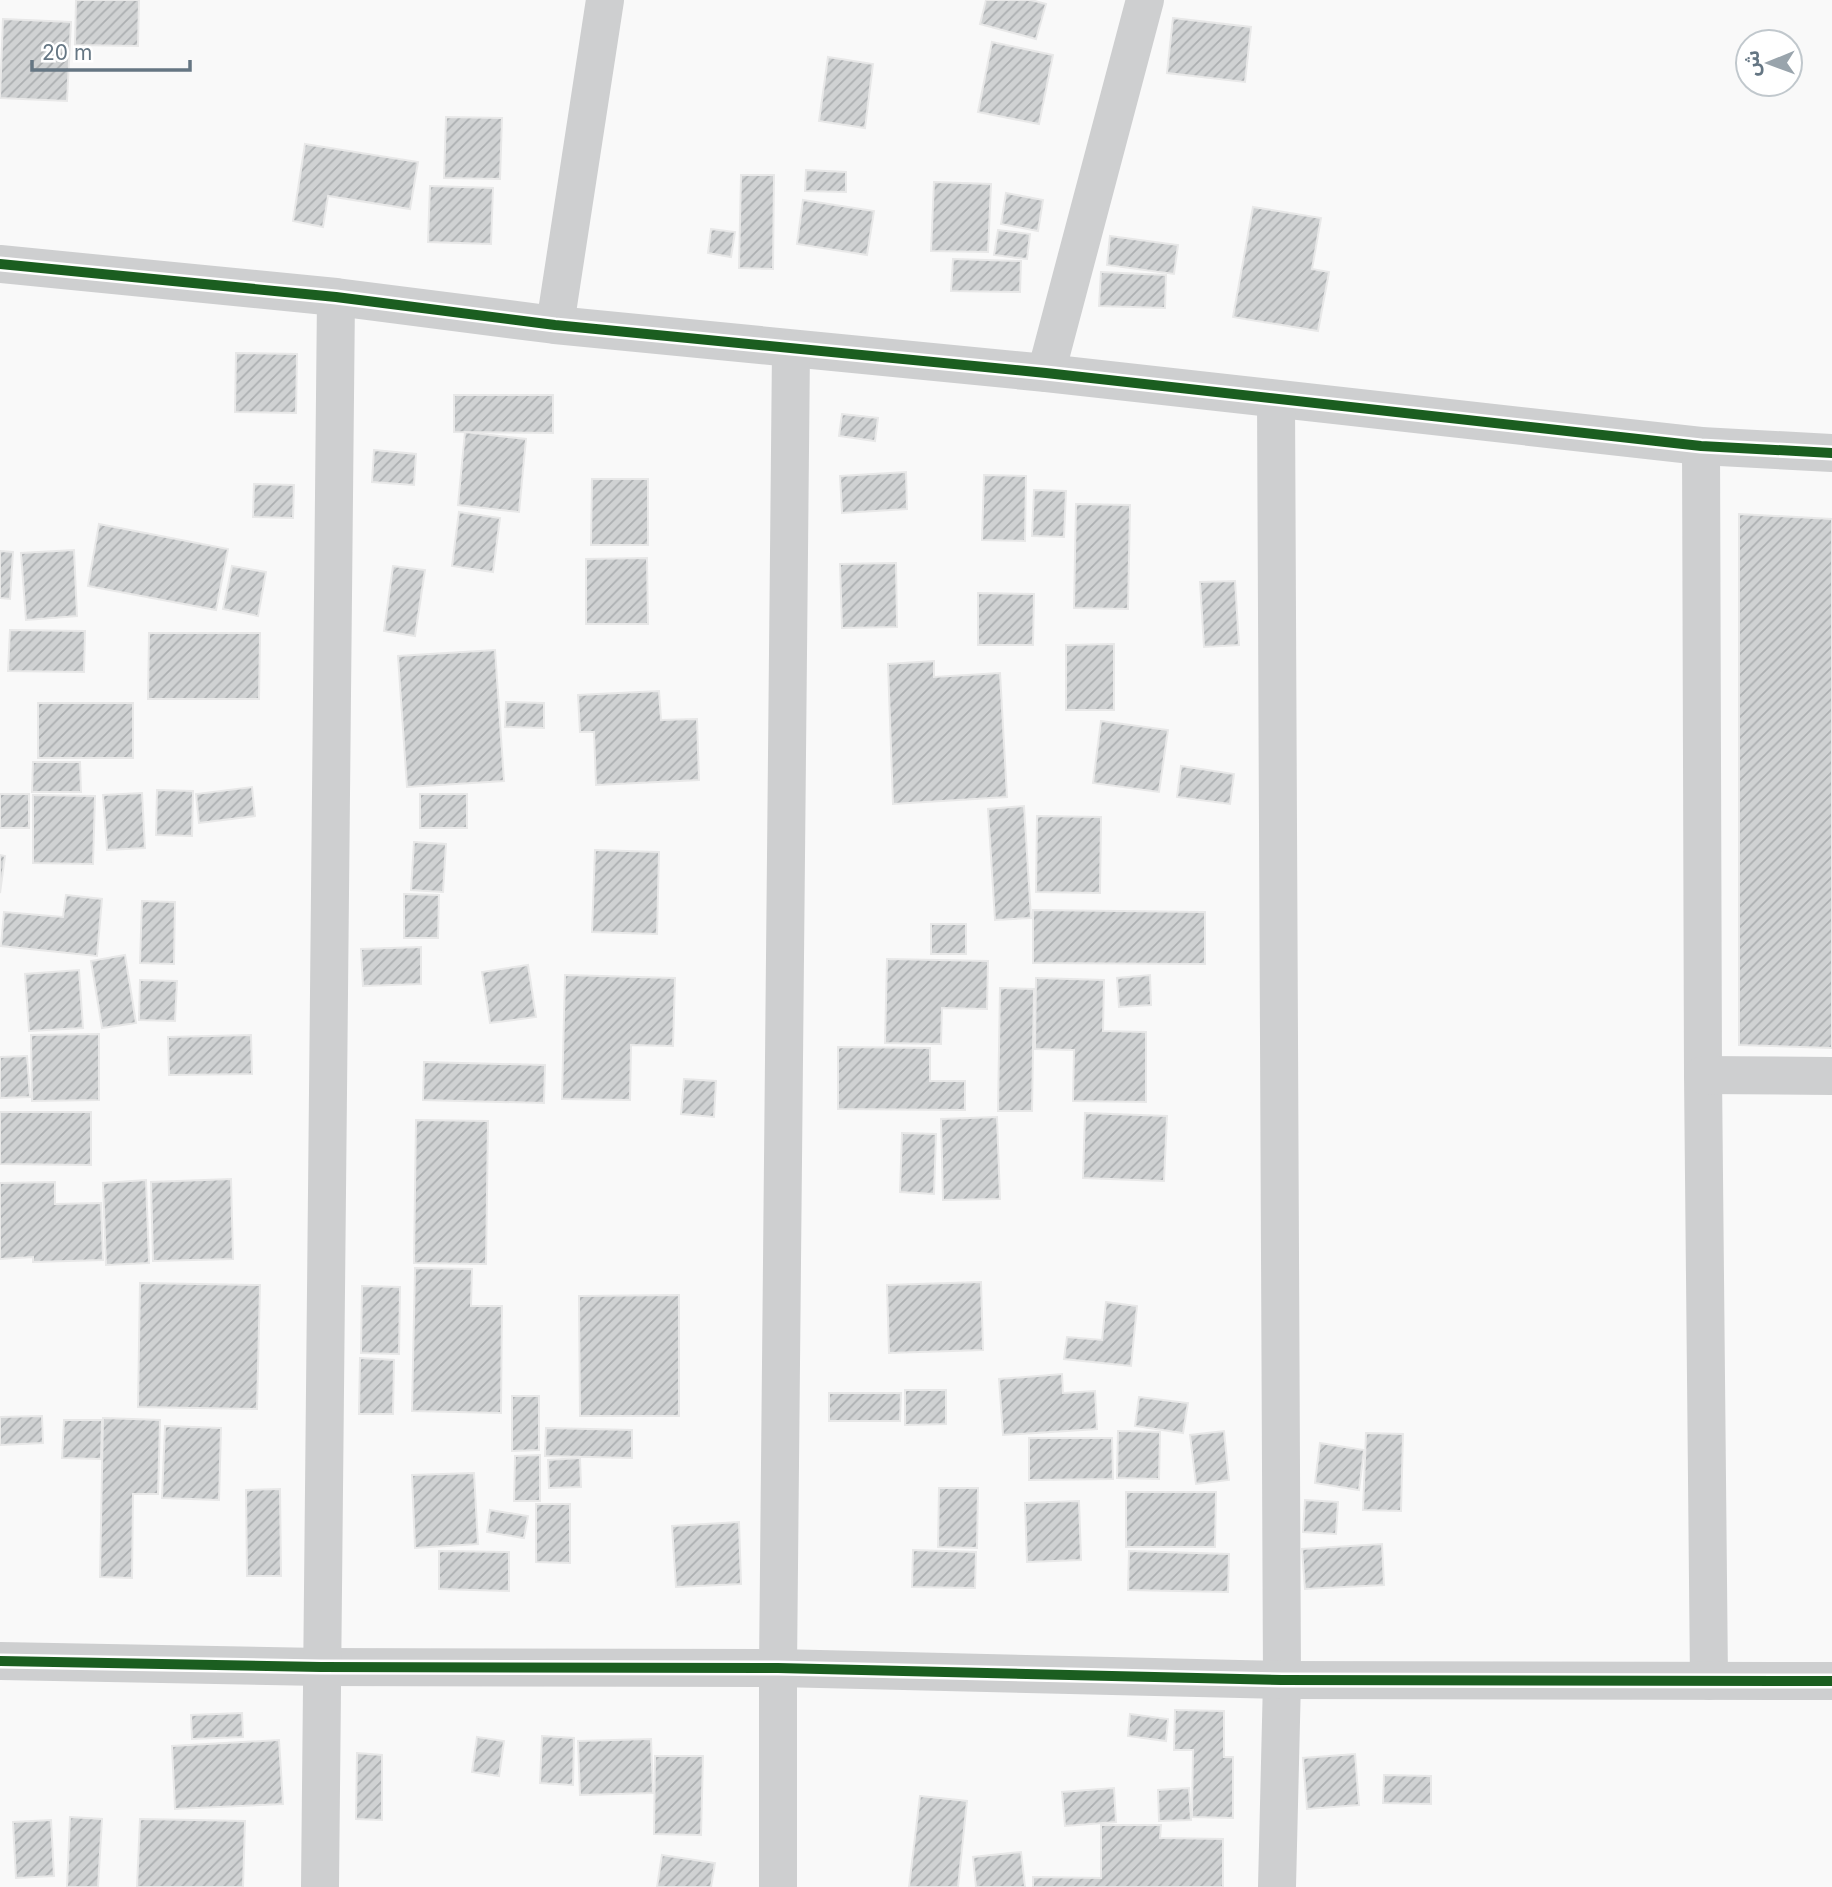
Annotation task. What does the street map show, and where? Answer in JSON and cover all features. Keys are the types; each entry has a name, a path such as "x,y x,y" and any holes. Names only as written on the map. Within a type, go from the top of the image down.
{"street":[{"path":"555,325 605,0"},
{"path":"1046,373 1145,0"},
{"path":"0,264 336,298 555,325 1046,373 1701,446 1832,453"},
{"path":"320,1887 336,298"},
{"path":"778,1887 792,349"},
{"path":"1276,400 1283,1680 1277,1887"},
{"path":"1701,446 1709,1681"},
{"path":"1703,1075 1832,1076"},
{"path":"0,1661 321,1668 778,1668 1283,1680 1832,1681"}],"building":[{"path":"76,0 139,0 138,46 75,45"},
{"path":"986,0 1031,0 1046,4 1036,39 980,24"},
{"path":"1173,18 1251,27 1245,82 1167,73"},
{"path":"3,19 71,22 67,101 0,98"},
{"path":"992,42 1053,55 1039,124 978,112"},
{"path":"828,57 873,64 865,128 819,121"},
{"path":"446,117 502,118 500,179 444,178"},
{"path":"305,144 418,162 410,209 328,196 323,227 293,221"},
{"path":"806,170 846,172 846,192 805,191"},
{"path":"741,175 774,175 773,269 739,268"},
{"path":"934,182 991,184 988,252 931,251"},
{"path":"430,186 493,188 491,244 428,242"},
{"path":"1006,193 1043,200 1038,231 1001,224"},
{"path":"803,200 874,211 867,255 797,244"},
{"path":"1253,207 1321,218 1312,269 1329,272 1318,331 1233,317"},
{"path":"711,229 735,232 731,257 708,253"},
{"path":"998,230 1030,234 1027,259 994,255"},
{"path":"1110,236 1178,245 1174,274 1107,265"},
{"path":"953,259 1021,261 1020,292 951,291"},
{"path":"1101,272 1166,275 1165,308 1099,306"},
{"path":"236,353 297,354 296,413 235,412"},
{"path":"454,395 553,395 553,433 454,432"},
{"path":"842,414 878,418 875,441 839,436"},
{"path":"465,432 526,439 519,512 458,505"},
{"path":"374,450 416,454 414,485 372,482"},
{"path":"906,472 907,509 842,513 840,476"},
{"path":"984,475 1026,476 1025,541 982,540"},
{"path":"592,479 648,479 648,545 591,545"},
{"path":"254,484 294,485 293,518 253,517"},
{"path":"1034,490 1066,491 1064,537 1032,536"},
{"path":"1076,504 1130,505 1128,609 1074,608"},
{"path":"459,512 500,518 493,572 452,566"},
{"path":"1739,514 1832,519 1832,1048 1739,1045"},
{"path":"99,524 228,549 216,610 88,586"},
{"path":"74,550 77,616 26,620 21,553"},
{"path":"0,551 13,552 10,599 0,598"},
{"path":"647,558 648,624 586,624 586,559"},
{"path":"896,563 897,627 842,628 840,564"},
{"path":"232,566 266,572 258,616 223,609"},
{"path":"393,566 425,570 415,636 384,631"},
{"path":"1235,581 1239,645 1204,647 1200,582"},
{"path":"978,593 1034,594 1033,645 978,645"},
{"path":"10,630 85,631 84,672 8,671"},
{"path":"149,633 260,633 259,699 148,699"},
{"path":"1114,644 1114,710 1066,710 1066,645"},
{"path":"495,650 504,781 407,787 398,656"},
{"path":"934,661 934,677 1000,673 1007,797 893,804 888,664"},
{"path":"659,691 661,720 697,719 699,780 596,785 594,732 580,732 578,695"},
{"path":"506,702 544,703 544,728 505,727"},
{"path":"38,703 133,703 133,758 38,758"},
{"path":"1101,721 1168,730 1159,792 1093,783"},
{"path":"33,762 80,762 81,792 32,792"},
{"path":"1181,766 1234,774 1230,804 1177,797"},
{"path":"252,787 255,816 199,823 196,794"},
{"path":"157,790 193,791 192,836 156,835"},
{"path":"142,793 145,848 107,850 103,795"},
{"path":"0,794 29,794 29,828 0,828"},
{"path":"420,794 467,794 467,828 420,828"},
{"path":"33,795 95,796 93,864 33,863"},
{"path":"1024,806 1031,918 995,920 988,809"},
{"path":"1037,816 1101,817 1100,893 1036,892"},
{"path":"414,842 446,844 443,892 411,890"},
{"path":"595,850 659,852 657,934 592,932"},
{"path":"0,855 5,856 0,893"},
{"path":"404,894 439,895 438,938 404,938"},
{"path":"66,895 102,899 97,956 1,946 4,912 63,917"},
{"path":"142,901 175,902 174,964 140,963"},
{"path":"1033,910 1205,912 1205,964 1033,963"},
{"path":"931,924 966,924 966,954 931,954"},
{"path":"421,947 421,984 363,986 361,949"},
{"path":"125,955 136,1023 102,1028 91,961"},
{"path":"887,959 988,961 987,1009 942,1008 941,1044 885,1043"},
{"path":"528,965 536,1017 490,1023 482,972"},
{"path":"79,970 83,1028 29,1031 25,974"},
{"path":"565,975 675,978 673,1046 631,1045 630,1100 562,1099"},
{"path":"1150,975 1151,1005 1119,1007 1117,978"},
{"path":"1036,978 1104,980 1103,1031 1146,1032 1146,1102 1073,1101 1074,1050 1035,1049"},
{"path":"140,980 177,981 175,1021 139,1020"},
{"path":"1000,988 1034,989 1032,1111 998,1111"},
{"path":"99,1034 99,1100 32,1101 31,1035"},
{"path":"251,1035 252,1074 169,1075 168,1037"},
{"path":"838,1047 930,1048 930,1081 965,1081 965,1110 838,1109"},
{"path":"27,1056 30,1097 0,1098 0,1057"},
{"path":"424,1062 545,1065 544,1103 423,1100"},
{"path":"684,1079 716,1081 714,1117 681,1114"},
{"path":"0,1112 91,1112 91,1165 0,1164"},
{"path":"1085,1113 1167,1116 1164,1181 1083,1178"},
{"path":"997,1117 1000,1199 943,1200 941,1119"},
{"path":"416,1120 488,1121 486,1264 414,1263"},
{"path":"902,1133 936,1134 934,1194 900,1192"},
{"path":"231,1179 233,1259 153,1261 151,1182"},
{"path":"146,1180 149,1263 106,1265 103,1183"},
{"path":"55,1182 55,1204 101,1203 103,1260 33,1262 33,1257 0,1259 0,1183"},
{"path":"415,1268 472,1269 471,1306 502,1306 501,1413 412,1411"},
{"path":"981,1282 983,1350 889,1353 887,1285"},
{"path":"140,1283 260,1285 257,1409 138,1407"},
{"path":"362,1286 400,1287 399,1354 361,1353"},
{"path":"679,1295 679,1416 580,1416 579,1296"},
{"path":"1106,1302 1137,1306 1131,1366 1064,1359 1067,1337 1102,1340"},
{"path":"360,1358 394,1360 393,1414 359,1414"},
{"path":"1062,1374 1063,1393 1095,1391 1097,1429 1003,1435 999,1379"},
{"path":"905,1390 946,1390 946,1424 905,1425"},
{"path":"829,1393 901,1393 900,1421 829,1421"},
{"path":"512,1396 539,1396 539,1450 512,1451"},
{"path":"1139,1397 1188,1403 1183,1433 1135,1426"},
{"path":"42,1416 43,1443 0,1445 0,1417"},
{"path":"103,1418 160,1420 158,1494 133,1494 132,1578 100,1577"},
{"path":"64,1420 102,1420 101,1459 62,1458"},
{"path":"165,1426 221,1428 219,1500 162,1498"},
{"path":"546,1428 632,1430 632,1458 545,1456"},
{"path":"1118,1431 1160,1432 1159,1479 1117,1478"},
{"path":"1224,1431 1229,1480 1196,1484 1190,1435"},
{"path":"1366,1433 1403,1434 1401,1511 1363,1510"},
{"path":"1029,1438 1112,1438 1113,1479 1029,1480"},
{"path":"1320,1443 1364,1450 1359,1490 1315,1483"},
{"path":"540,1455 540,1501 514,1501 515,1456"},
{"path":"580,1458 581,1487 549,1488 548,1460"},
{"path":"474,1473 478,1544 415,1548 412,1475"},
{"path":"939,1488 978,1488 977,1548 938,1547"},
{"path":"280,1489 281,1576 247,1576 246,1490"},
{"path":"1126,1492 1216,1492 1215,1547 1126,1547"},
{"path":"1305,1500 1338,1502 1336,1534 1303,1532"},
{"path":"1079,1501 1081,1560 1027,1562 1025,1503"},
{"path":"536,1504 570,1504 570,1563 536,1562"},
{"path":"490,1510 528,1516 524,1538 487,1532"},
{"path":"739,1522 741,1584 676,1587 672,1526"},
{"path":"1382,1544 1384,1585 1305,1589 1302,1549"},
{"path":"913,1550 976,1552 975,1588 912,1587"},
{"path":"439,1551 509,1552 509,1591 439,1589"},
{"path":"1129,1551 1229,1554 1228,1592 1128,1590"},
{"path":"1175,1710 1224,1711 1224,1757 1233,1757 1233,1818 1192,1817 1193,1750 1174,1750"},
{"path":"242,1713 243,1737 192,1739 191,1715"},
{"path":"1130,1714 1168,1719 1166,1741 1128,1736"},
{"path":"542,1736 574,1738 573,1785 540,1783"},
{"path":"477,1737 504,1741 499,1776 472,1772"},
{"path":"651,1739 653,1793 580,1795 578,1741"},
{"path":"279,1740 283,1804 175,1809 172,1746"},
{"path":"357,1753 382,1755 382,1820 356,1819"},
{"path":"1355,1754 1359,1805 1307,1809 1303,1758"},
{"path":"655,1756 703,1756 701,1835 654,1834"},
{"path":"1384,1775 1431,1776 1431,1804 1383,1803"},
{"path":"1114,1788 1116,1822 1065,1826 1062,1792"},
{"path":"1189,1788 1191,1820 1159,1821 1158,1790"},
{"path":"920,1796 967,1801 958,1887 909,1887"},
{"path":"70,1817 102,1819 98,1887 67,1887"},
{"path":"140,1819 245,1821 243,1887 137,1887"},
{"path":"51,1820 54,1876 16,1878 13,1822"},
{"path":"1101,1825 1161,1825 1160,1838 1223,1839 1223,1887 1033,1887 1033,1877 1101,1878"},
{"path":"1021,1852 1025,1887 976,1887 973,1857"},
{"path":"662,1855 715,1863 711,1887 657,1887"}],"cycle path":[{"path":"0,264 336,297 555,325 1046,373 1701,446 1832,453"},
{"path":"0,1661 321,1667 778,1668 1282,1680 1832,1681"}]}
